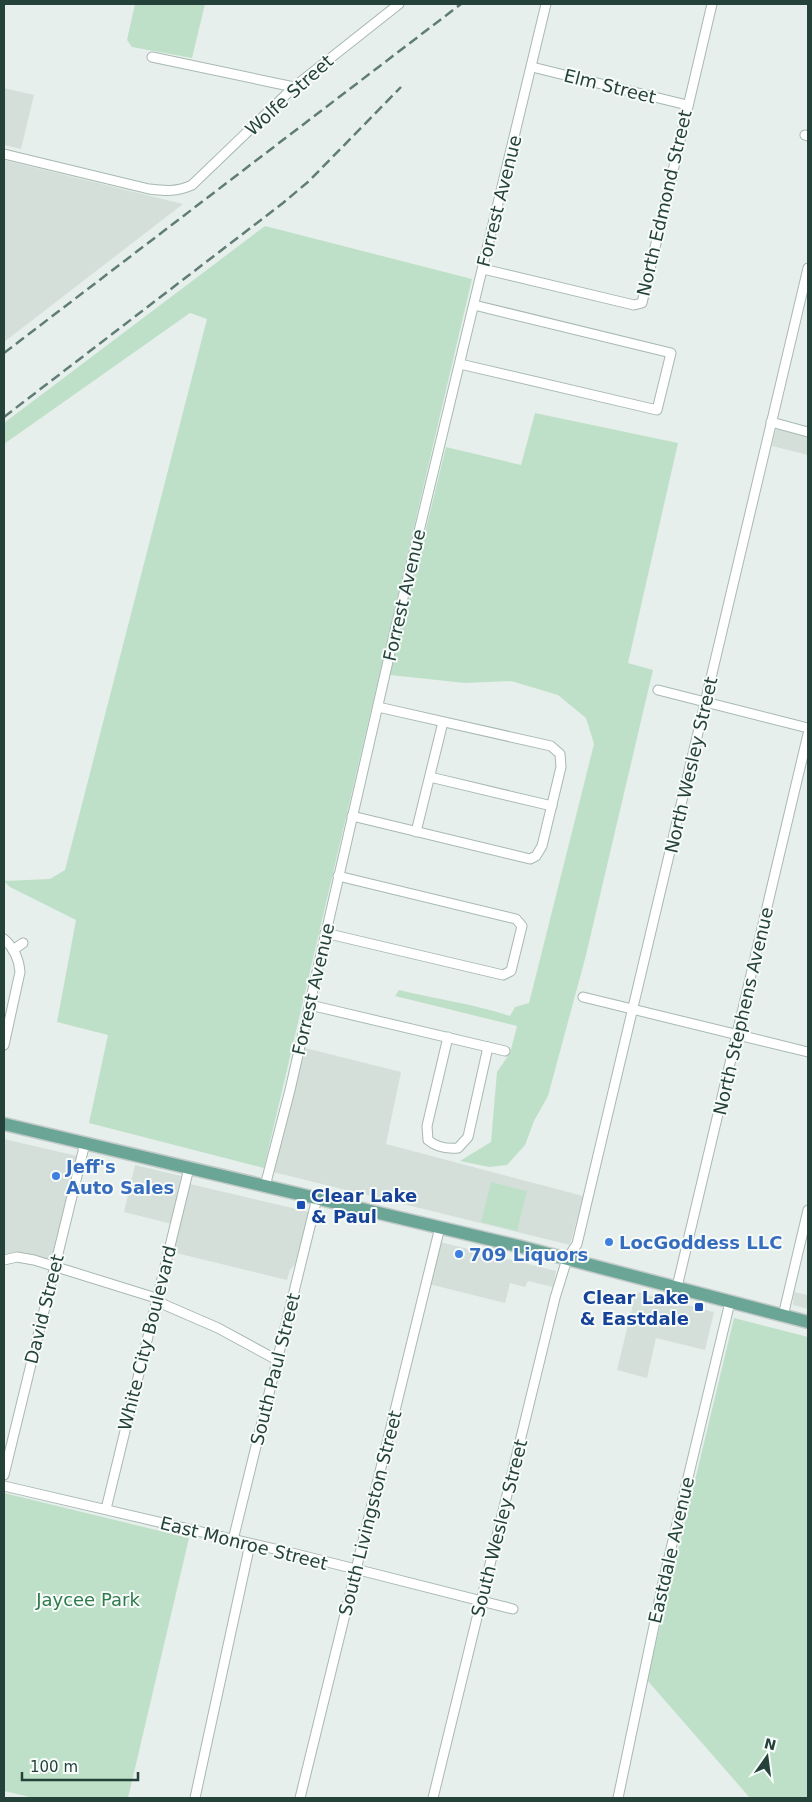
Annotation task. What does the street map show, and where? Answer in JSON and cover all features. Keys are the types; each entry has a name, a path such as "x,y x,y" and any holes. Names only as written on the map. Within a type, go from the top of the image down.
{"main road":[{"path":"4,1124 567,1259 808,1322"}],"street":[{"name":"Wolfe Street","path":"4,154 149,189 165,191 183,189 192,185 294,87 399,4"},
{"name":"Forrest Avenue","path":"265,1186 310,1004 352,816 546,4"},
{"name":"North Edmond Street","path":"483,269 634,305 642,303 712,4"},
{"path":"152,57 294,87"},
{"name":"Elm Street","path":"532,67 687,105"},
{"name":"North Wesley Street","path":"567,1259 577,1244 808,268"},
{"path":"460,364 657,410 670,352 474,305"},
{"path":"771,422 808,432"},
{"path":"658,690 808,728"},
{"path":"352,816 530,859 540,852 552,806 562,760 557,750 378,707"},
{"path":"416,832 443,722"},
{"name":"North Stephens Avenue","path":"677,1287 808,734"},
{"path":"430,777 552,806"},
{"path":"325,933 503,975 511,971 522,926 516,919 338,876"},
{"path":"4,940 13,950 19,963 20,972 4,1045"},
{"path":"13,950 23,943"},
{"path":"583,997 808,1052"},
{"path":"310,1004 506,1051"},
{"path":"448,1037 427,1126 428,1140 434,1146 458,1148 468,1137 488,1047"},
{"name":"David Street","path":"4,1475 85,1143"},
{"name":"White City Boulevard","path":"106,1509 189,1168"},
{"name":"South Paul Street","path":"234,1540 317,1198"},
{"path":"784,1316 808,1210"},
{"name":"South Livingston Street","path":"300,1798 440,1228"},
{"path":"4,1260 17,1257 54,1266 156,1298 165,1305 218,1328 277,1360"},
{"name":"South Wesley Street","path":"433,1798 567,1259"},
{"name":"Eastdale Avenue","path":"618,1798 664,1578 730,1302"},
{"name":"East Monroe Street","path":"4,1486 234,1540 513,1610"},
{"path":"195,1798 250,1544"}],"shaded area":[{"path":"4,88 34,95 21,149 4,145"},
{"path":"4,160 183,204 4,342"},
{"path":"776,429 808,437 808,455 772,446"},
{"path":"305,1048 401,1072 386,1144 583,1196 570,1245 273,1172"},
{"path":"4,1139 77,1156 51,1260 14,1252 4,1254"},
{"path":"135,1165 181,1176 172,1224 124,1212"},
{"path":"190,1184 309,1212 295,1264 290,1270 287,1280 172,1252 187,1188"},
{"path":"440,1242 556,1271 553,1287 528,1281 525,1287 510,1283 505,1303 429,1284"},
{"path":"636,1292 714,1312 705,1350 656,1338 647,1378 617,1370"},
{"path":"794,1292 808,1295 808,1309 793,1305"}],"green space":[{"path":"135,4 205,4 192,58 132,47 127,40"},
{"path":"265,226 472,279 264,1168 89,1123 108,1035 57,1022 76,920 10,887 4,881 50,879 65,870 207,319 190,313 4,444 4,423"},
{"path":"535,413 678,443 628,663 653,670 586,955 548,1096 534,1121 525,1145 507,1165 489,1167 460,1161 491,1142 497,1072 510,1053 517,1026 395,996 399,990 510,1016 515,1007 529,1003 594,744 586,718 558,695 511,681 465,683 390,675 446,447 521,465"},
{"path":"491,1182 527,1191 517,1231 481,1222"},
{"path":"734,1318 808,1337 808,1798 750,1798 647,1680"},
{"name":"Jaycee Park","path":"4,1493 189,1538 128,1798 34,1798 4,1791"}],"railway":[{"path":"4,353 461,4"},
{"path":"4,417 283,203 309,181 401,87"}],"place":[{"name":"Jeff's Auto Sales","path":"56,1176"},
{"name":"Clear Lake & Paul","path":"301,1205"},
{"name":"LocGoddess LLC","path":"609,1242"},
{"name":"709 Liquors","path":"459,1254"},
{"name":"Clear Lake & Eastdale","path":"699,1307"}]}
